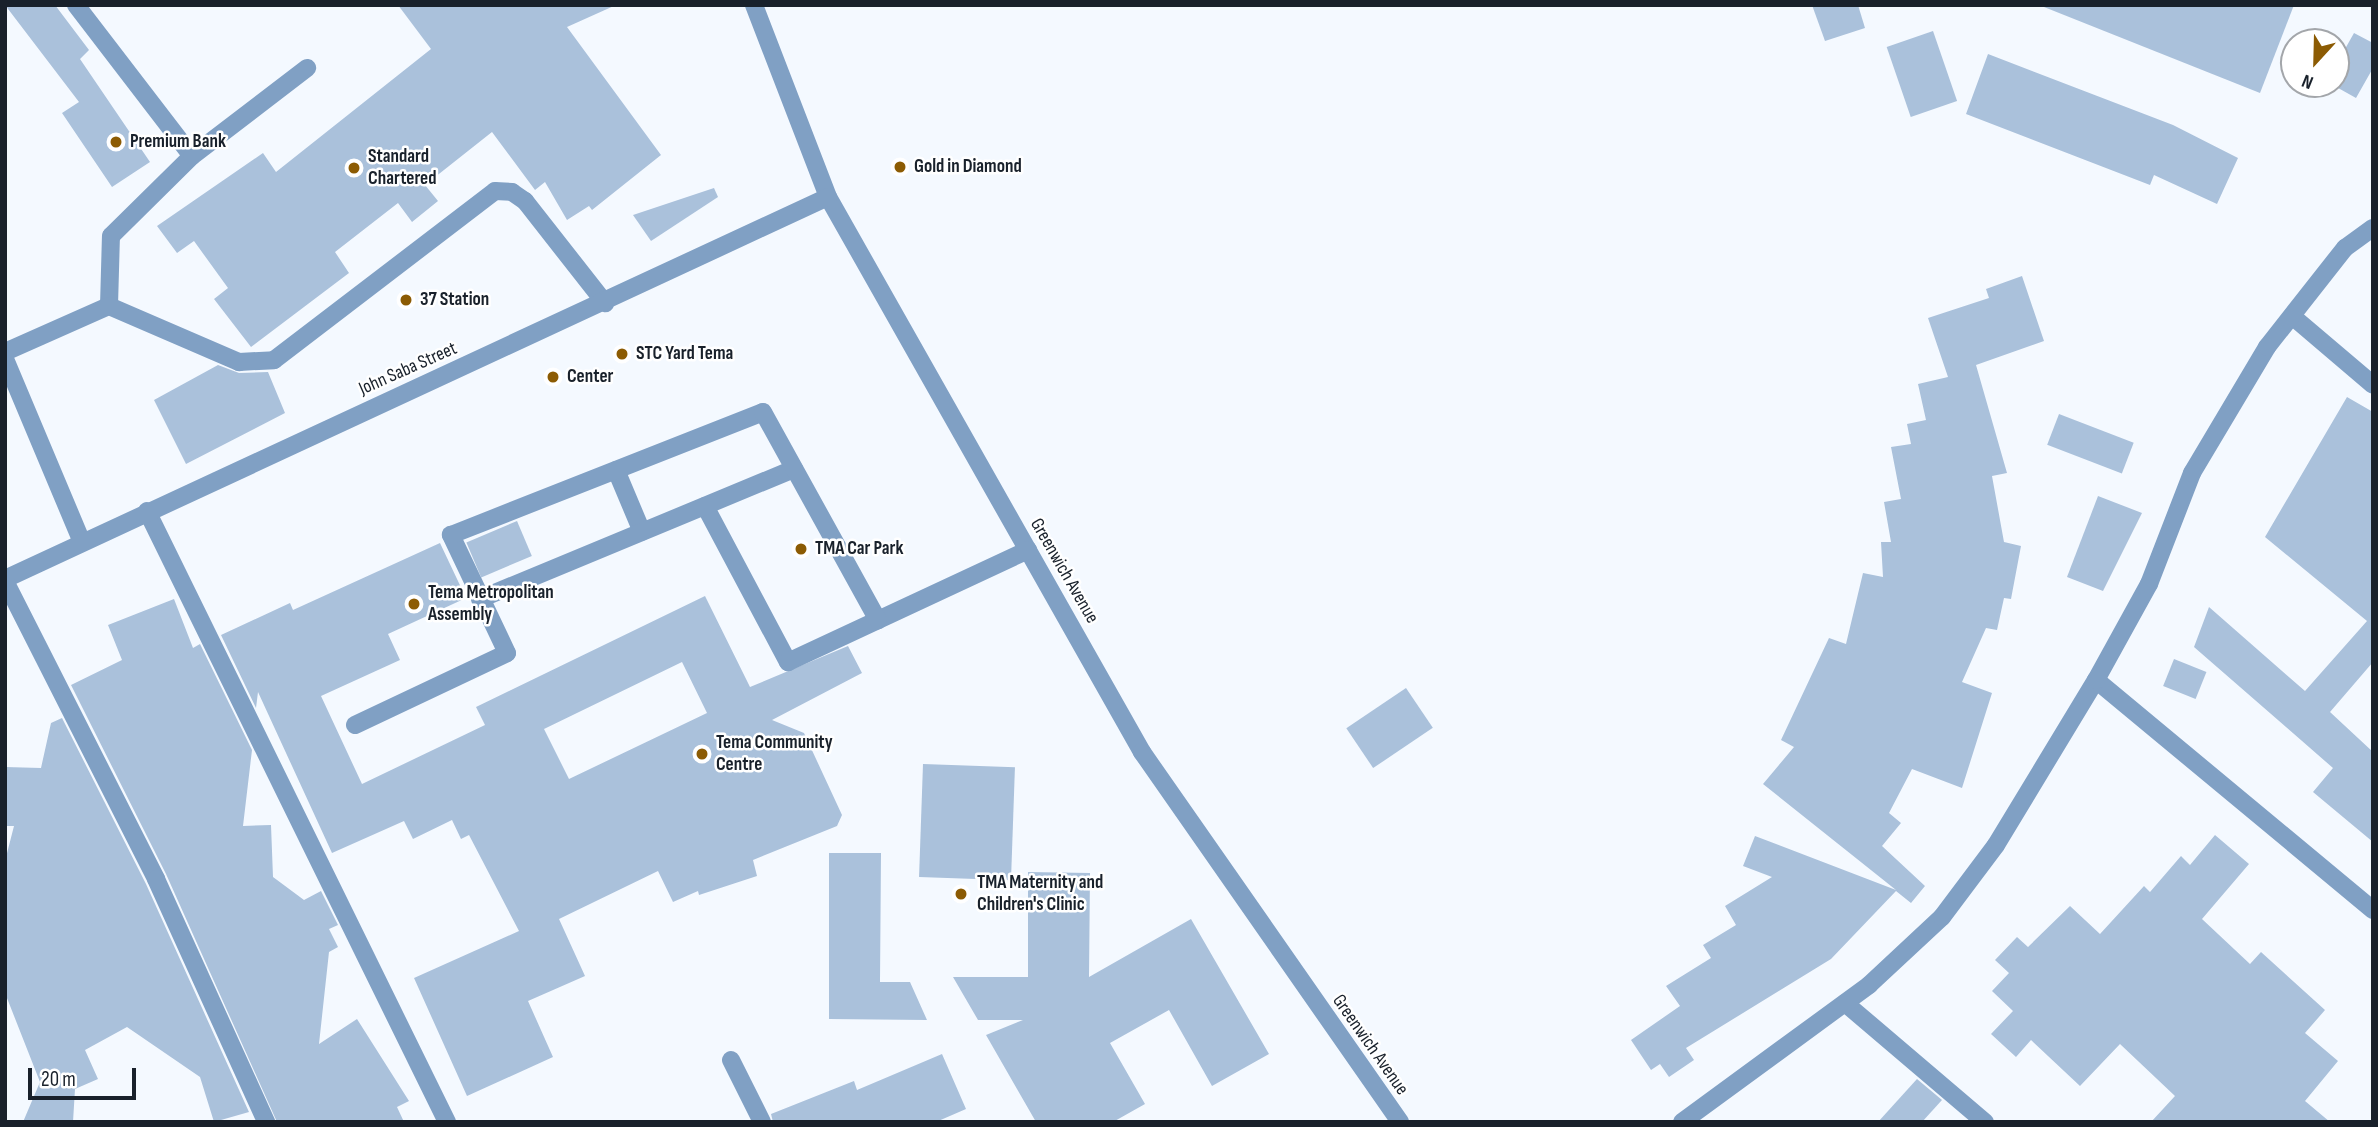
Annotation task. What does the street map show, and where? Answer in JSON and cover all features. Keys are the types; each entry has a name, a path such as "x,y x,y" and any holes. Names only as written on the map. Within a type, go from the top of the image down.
{"street":[{"path":"76,5 192,156"},
{"name":"Greenwich Avenue","path":"754,5 828,197 1142,752 1400,1122"},
{"path":"109,306 111,236 192,156 307,68"},
{"path":"5,352 109,306 226,358 274,360 495,191 512,192 525,201 605,303"},
{"name":"John Saba Street","path":"5,580 81,540 605,303 828,197"},
{"path":"1682,1122 1845,1003 1942,917 1996,845 2096,680 2149,584 2192,473 2267,347 2345,248 2373,228"},
{"path":"2292,316 2373,385"},
{"path":"5,359 81,540"},
{"path":"355,724 507,653 452,535 763,412 878,620"},
{"path":"480,599 794,469"},
{"path":"616,470 642,532"},
{"path":"705,506 788,662 1028,550"},
{"path":"147,511 447,1122"},
{"path":"5,580 156,878 266,1122"},
{"path":"2096,680 2373,910"},
{"path":"1845,1003 1985,1122"},
{"path":"731,1060 762,1122"}],"building":[{"path":"5,5 55,5 89,50 80,59 150,162 112,187 62,113 79,102"},
{"path":"398,5 616,5 567,27 661,155 592,210 589,206 567,220 545,182 535,190 492,132 425,185 438,201 412,222 398,203 335,252 349,273 251,347 214,299 228,288 194,241 177,253 157,226 263,153 276,172 431,49"},
{"path":"1812,5 1858,5 1865,28 1825,41"},
{"path":"2294,5 2285,28 2280,28 2280,41 2260,93 2044,7"},
{"path":"1933,31 1957,101 1911,117 1887,47"},
{"path":"2354,33 2373,43 2373,68 2356,98 2350,95 2350,40"},
{"path":"1988,54 2173,125 2238,158 2217,204 2154,175 2150,185 1966,114"},
{"path":"714,188 718,197 651,241 633,215"},
{"path":"2022,276 2044,341 1976,365 2007,473 1992,476 2004,542 2021,546 2011,599 2004,598 1997,630 1986,628 1962,682 1992,693 1962,788 1912,769 1889,813 1901,823 1882,846 1925,886 1911,903 1896,891 1831,959 1686,1048 1694,1060 1669,1077 1660,1064 1651,1070 1631,1040 1680,1006 1666,986 1711,958 1703,945 1736,925 1725,906 1772,877 1743,866 1755,836 1896,890 1763,784 1794,747 1781,740 1829,638 1846,644 1863,573 1883,577 1881,542 1891,542 1884,502 1901,499 1891,447 1911,444 1907,424 1926,420 1918,384 1948,377 1928,318 1989,298 1986,289"},
{"path":"218,365 239,373 268,372 285,413 186,464 154,400"},
{"path":"2347,397 2373,412 2373,662 2330,712 2373,752 2373,842 2313,792 2333,768 2194,647 2209,607 2305,691 2367,621 2265,537"},
{"path":"2059,414 2134,443 2122,473 2047,445"},
{"path":"2098,496 2142,513 2103,591 2067,577"},
{"path":"517,521 532,556 481,577 466,542"},
{"path":"440,543 466,598 388,634 400,660 321,696 362,784 485,725 476,707 705,596 750,687 848,646 862,673 772,720 804,733 842,815 837,826 753,860 757,876 699,895 698,891 673,902 658,871 559,919 585,976 528,1001 553,1057 467,1096 414,978 519,931 469,835 461,839 452,820 413,839 404,821 332,853 258,692 256,708 221,635 290,603 293,610","holes":["682,662 707,713 569,779 544,729"]},
{"path":"174,599 193,648 200,644 252,750 243,826 271,825 273,877 304,900 321,891 338,925 329,929 338,947 329,952 319,1044 357,1019 409,1101 397,1107 404,1122 277,1122 166,874 71,685 122,660 108,625"},
{"path":"2174,659 2206,672 2196,699 2163,686"},
{"path":"1406,688 1433,728 1373,768 1346,728"},
{"path":"62,718 146,884 249,1112 214,1122 200,1077 127,1027 85,1050 98,1079 75,1089 73,1122 23,1122 40,1082 5,993 5,861 14,826 5,826 5,767 41,768 51,723"},
{"path":"923,764 1015,767 1011,880 919,877"},
{"path":"2215,835 2249,864 2202,919 2250,964 2261,952 2325,1010 2305,1033 2338,1061 2305,1101 2330,1122 2151,1122 2175,1096 2120,1044 2080,1086 2031,1040 2016,1057 1991,1034 2013,1011 1992,991 2009,973 1995,960 2017,937 2028,947 2070,906 2100,934 2144,886 2150,892 2181,856 2190,865"},
{"path":"829,853 881,853 880,982 910,982 927,1020 829,1019"},
{"path":"1028,872 1090,873 1089,977 1191,919 1269,1054 1212,1086 1169,1010 1110,1043 1145,1104 1113,1122 1036,1122 986,1035 1023,1020 978,1020 953,977 1028,977"},
{"path":"942,1054 966,1109 936,1122 773,1122 771,1114 854,1081 857,1090"},
{"path":"1917,1079 1942,1100 1922,1122 1878,1122"}],"place":[{"name":"Premium Bank","path":"116,142"},
{"name":"Gold in Diamond","path":"900,167"},
{"name":"Standard Chartered","path":"354,168"},
{"name":"37 Station","path":"406,300"},
{"name":"STC Yard Tema","path":"622,354"},
{"name":"Center","path":"553,377"},
{"name":"TMA Car Park","path":"801,549"},
{"name":"Tema Metropolitan Assembly","path":"414,604"},
{"name":"Tema Community Centre","path":"702,754"},
{"name":"TMA Maternity and Children's Clinic","path":"961,894"}]}
